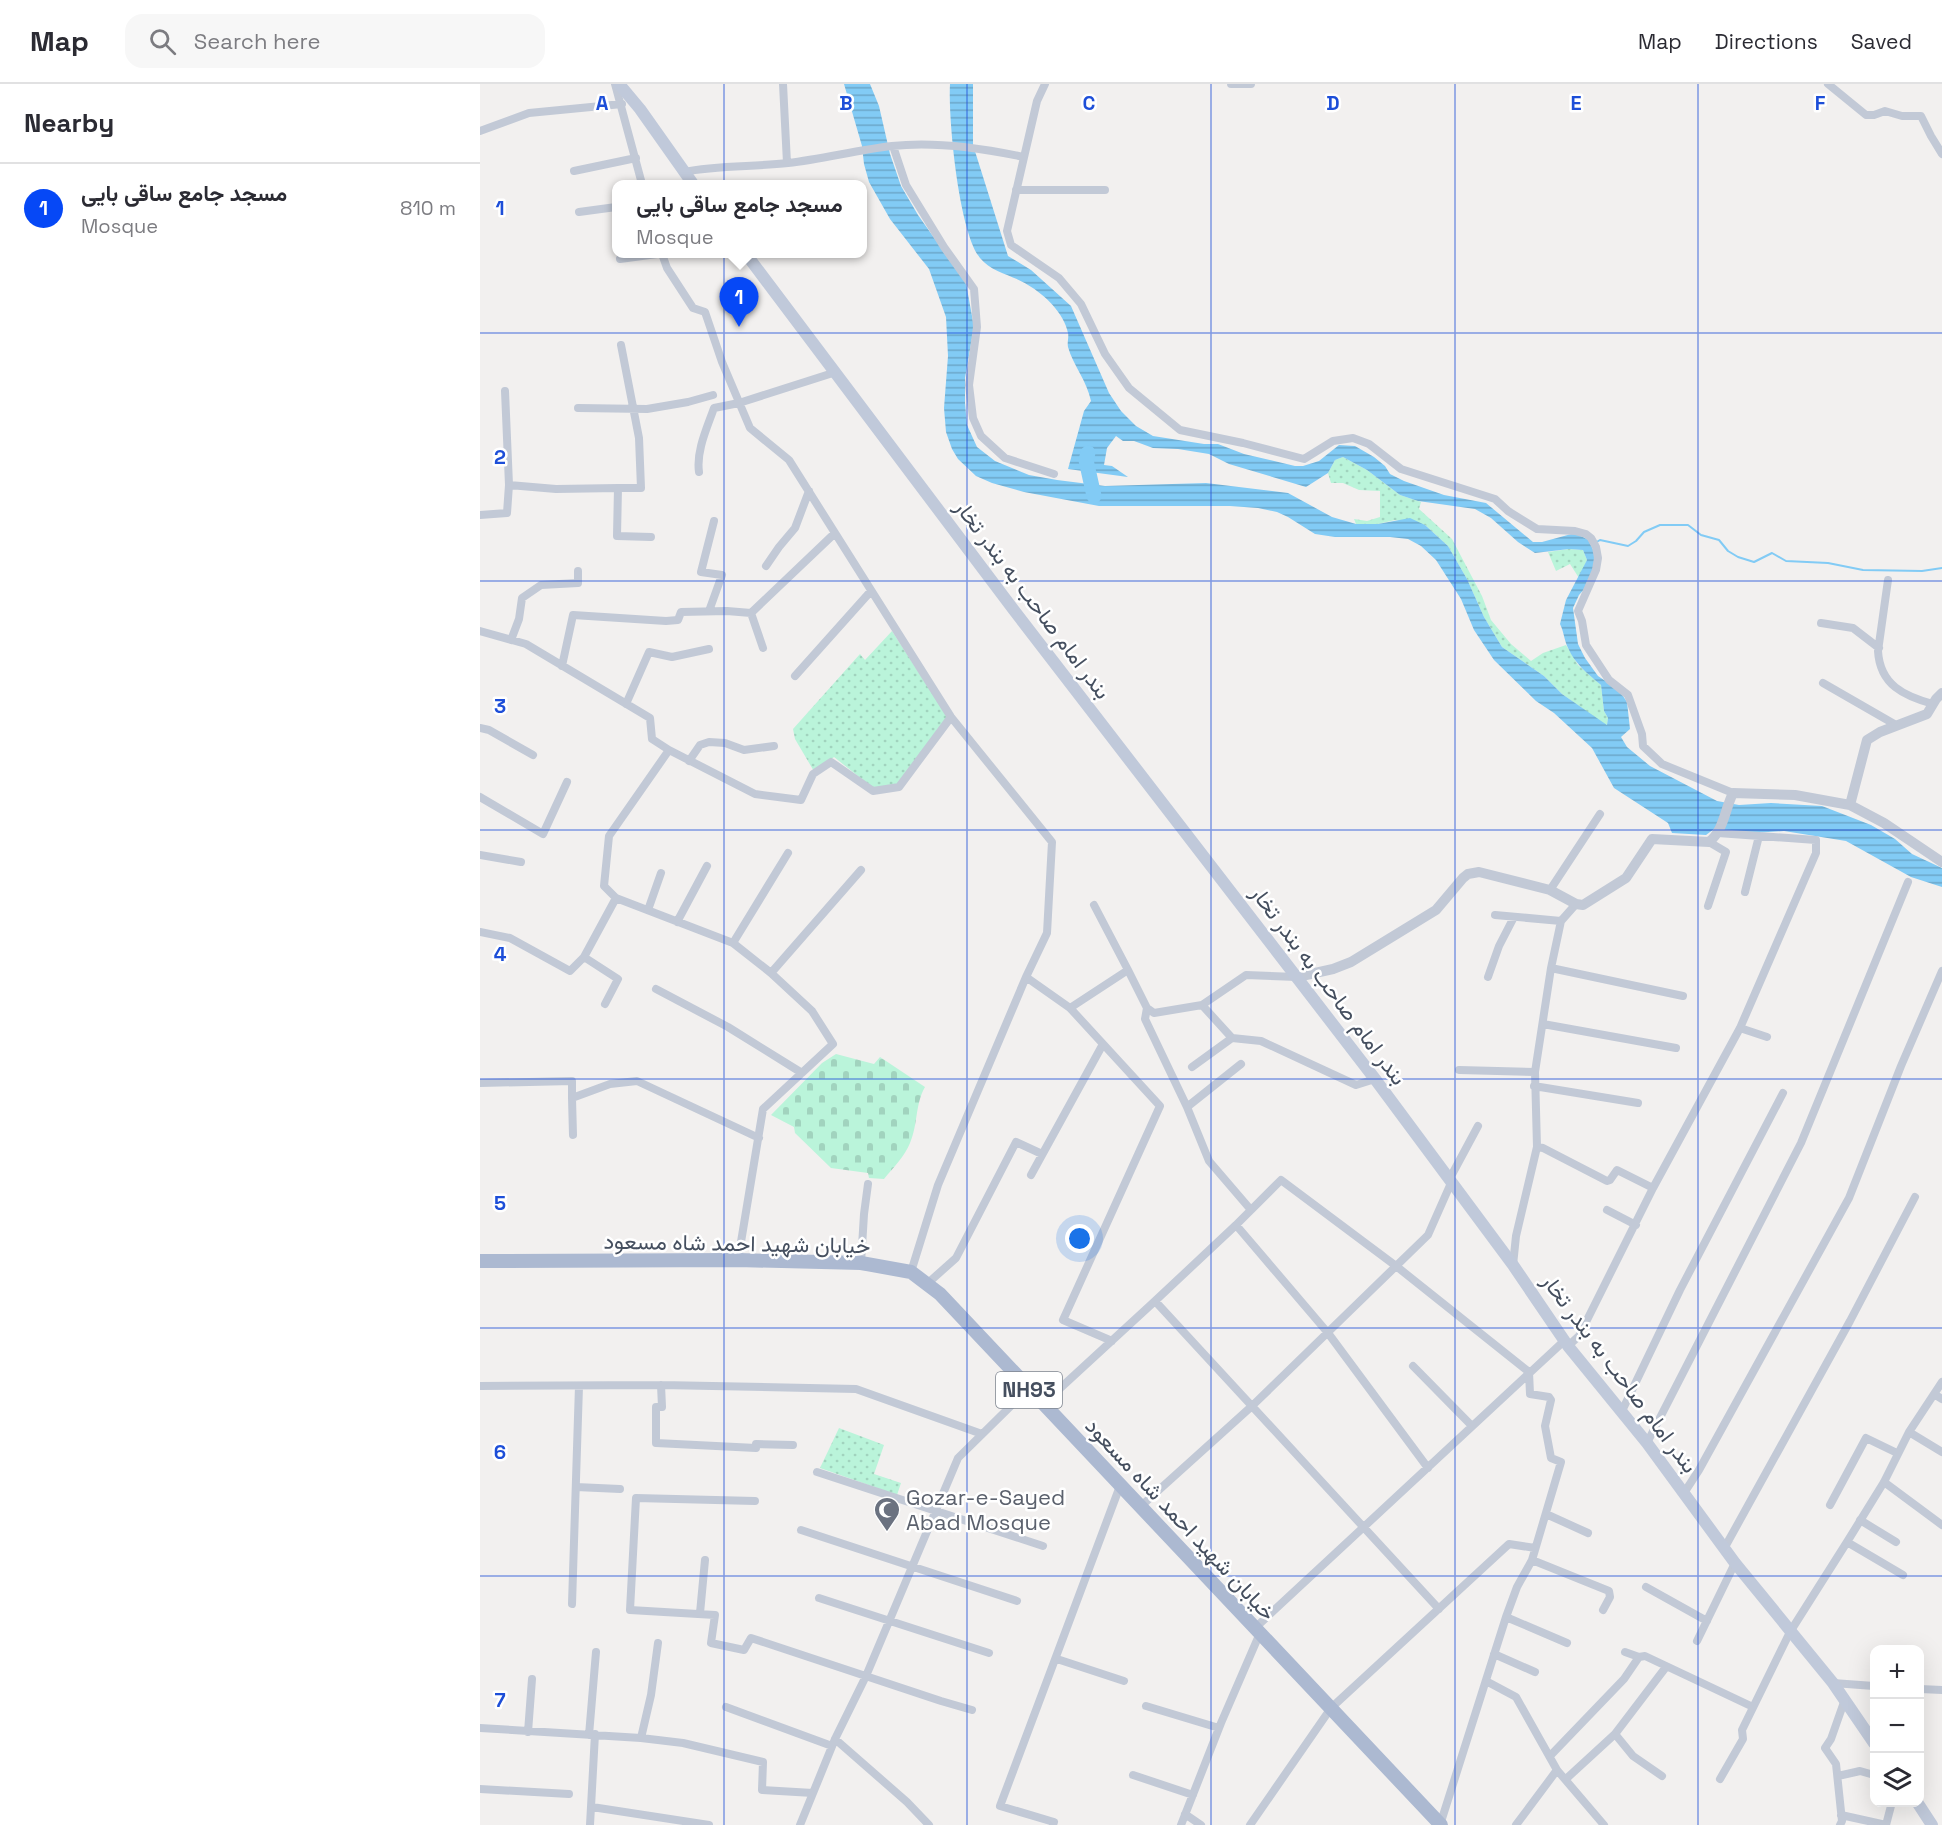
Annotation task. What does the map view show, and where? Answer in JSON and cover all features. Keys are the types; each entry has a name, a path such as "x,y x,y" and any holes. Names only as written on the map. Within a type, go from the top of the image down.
{"main road":[{"path":"617,84 640,109 690,180"},
{"name":"بندر امام صاحب به بندر تخار","path":"749,258 1013,609 1375,1079 1513,1264 1566,1343 1647,1443 1735,1563 1833,1683 1870,1736"},
{"name":"خیابان شهید احمد شاه مسعود","path":"480,1262 738,1260 861,1263 911,1272 940,1294 1440,1825"},
{"path":"1920,1807 1932,1825"}],"street":[{"path":"617,84 641,180"},
{"path":"783,84 787,163"},
{"path":"1045,84 1037,101 1007,231 1011,245 1059,278 1081,304 1105,354 1129,388 1180,430 1304,459 1333,441 1353,438 1369,444 1401,469 1495,499 1508,511 1537,529 1575,531 1591,538 1598,558 1596,570 1578,611 1586,645 1609,680 1628,695 1642,734 1643,746 1662,764 1732,796 1795,795 1850,805 1884,823 1942,862"},
{"path":"1231,84 1251,84"},
{"path":"1828,84 1866,115 1885,111 1902,116 1921,116 1942,154"},
{"path":"480,131 528,113 622,104"},
{"path":"683,172 710,167 787,163 893,146 950,146 1024,157"},
{"path":"893,146 906,185 944,247 974,289 977,327 969,386 974,418 981,436 1005,458 1054,474"},
{"path":"574,171 636,158"},
{"path":"1016,190 1105,190"},
{"path":"579,212 612,208"},
{"path":"620,259 628,258"},
{"path":"661,258 693,308 705,312 722,362 750,428 789,460 951,717 1052,842 1047,933 1026,977 938,1185 911,1272"},
{"path":"509,485 556,489 641,488 639,438 621,345"},
{"path":"699,472 701,448 714,408 739,403 836,372"},
{"path":"480,515 507,513 509,485 504,391"},
{"path":"578,408 647,409 713,395"},
{"path":"618,488 617,536 651,537"},
{"path":"766,566 795,528 809,491"},
{"path":"709,611 723,575 701,572 714,521"},
{"path":"562,666 573,615 666,621 678,620 681,612 751,614 835,533"},
{"path":"511,640 519,619 522,598 541,585 578,583 578,571"},
{"path":"1888,580 1879,660 1893,687 1913,698 1933,704"},
{"path":"795,676 871,591"},
{"path":"751,614 763,648"},
{"path":"1821,623 1852,628 1879,648"},
{"path":"480,631 526,644 650,718 652,739 755,794 798,800 802,798 813,774 831,762 873,791 899,787 951,717"},
{"path":"626,704 649,652 672,657 709,649"},
{"path":"1823,683 1896,725"},
{"path":"1850,805 1867,740 1896,725 1927,714 1942,693"},
{"path":"480,728 489,730 533,755"},
{"path":"689,760 700,745 709,742 725,743 744,750 774,746"},
{"path":"669,750 609,836 604,886 616,898 733,943 771,973 812,1011 832,1042 832,1046 763,1109 738,1260"},
{"path":"480,797 543,834 567,782"},
{"path":"1709,842 1719,832 1732,796"},
{"path":"1550,890 1600,814"},
{"path":"1180,1825 1257,1631 1364,1525 1428,1468 1528,1372 1579,1336 1653,1188 1740,1028 1816,853 1816,840 1719,832"},
{"path":"1746,892 1759,836"},
{"path":"1094,905 1147,1008 1154,1013 1202,1005 1246,975 1297,977 1333,969 1351,962 1436,910 1468,874 1479,872 1550,890 1576,904 1583,905 1626,878 1652,839 1709,842 1726,852 1708,906"},
{"path":"733,943 788,853"},
{"path":"480,855 521,862"},
{"path":"677,921 707,866"},
{"path":"771,973 861,870"},
{"path":"648,910 661,873"},
{"path":"1647,1443 1801,1143 1908,882"},
{"path":"480,932 510,938 570,971 584,957 616,898"},
{"path":"1513,1264 1516,1236 1537,1147 1535,1072 1551,968 1561,921 1576,904"},
{"path":"1495,915 1561,921"},
{"path":"1488,976 1499,946 1514,917"},
{"path":"584,957 618,979 605,1005"},
{"path":"1551,968 1683,996"},
{"path":"1070,1008 1128,970"},
{"path":"1684,1493 1699,1470 1849,1198 1901,1065 1942,971"},
{"path":"1026,977 1070,1008 1161,1107 1063,1320 1112,1341"},
{"path":"656,989 728,1028 802,1073"},
{"path":"1202,1005 1232,1038 1261,1041 1356,1085 1375,1079"},
{"path":"1147,1008 1146,1019 1209,1161 1251,1210"},
{"path":"1543,1023 1676,1048"},
{"path":"1740,1028 1767,1037"},
{"path":"1192,1067 1232,1038"},
{"path":"1031,1175 1103,1044"},
{"path":"1187,1107 1242,1064"},
{"path":"1459,1070 1535,1072"},
{"path":"480,1083 572,1081 573,1135"},
{"path":"572,1098 610,1084 637,1081 759,1138"},
{"path":"1534,1086 1638,1103"},
{"path":"1621,1413 1680,1290 1783,1093"},
{"path":"1140,1507 1252,1406 1428,1235 1450,1182 1478,1126"},
{"path":"927,1283 956,1258 1016,1142 1042,1154"},
{"path":"1537,1147 1607,1181 1617,1170 1653,1188"},
{"path":"1043,1404 1236,1225 1281,1180 1396,1266 1528,1372 1530,1394 1549,1397 1551,1400 1545,1426 1551,1458 1561,1462 1532,1560 1517,1587 1506,1617 1440,1825"},
{"path":"861,1263 868,1184"},
{"path":"1725,1547 1850,1321 1915,1197"},
{"path":"1607,1210 1636,1225"},
{"path":"1236,1225 1328,1333 1428,1468"},
{"path":"1155,1301 1439,1608"},
{"path":"1413,1366 1471,1425"},
{"path":"1720,1779 1743,1739 1742,1730 1790,1632 1884,1482 1909,1432 1938,1397 1942,1382"},
{"path":"480,1386 661,1385 856,1389 982,1434"},
{"path":"661,1385 662,1407 656,1407 656,1443 756,1448 756,1444 794,1445"},
{"path":"572,1604 579,1386"},
{"path":"812,1825 802,1821 833,1742 866,1676 958,1458 1028,1389"},
{"path":"1909,1432 1942,1452"},
{"path":"1830,1505 1866,1438 1897,1453"},
{"path":"817,1472 1043,1546"},
{"path":"1884,1482 1942,1525"},
{"path":"1053,1825 1054,1822 1000,1806 1120,1486"},
{"path":"576,1487 620,1489"},
{"path":"755,1502 636,1498 630,1610 715,1615 711,1643 744,1650 751,1638 972,1710"},
{"path":"1546,1514 1588,1533"},
{"path":"1860,1520 1896,1542"},
{"path":"801,1530 1017,1601"},
{"path":"1847,1542 1903,1575"},
{"path":"1250,1825 1330,1708 1509,1544 1535,1548"},
{"path":"700,1614 705,1560"},
{"path":"1532,1560 1609,1591 1610,1597 1603,1610"},
{"path":"1697,1641 1735,1563"},
{"path":"1646,1587 1707,1621"},
{"path":"819,1598 989,1653"},
{"path":"1506,1617 1567,1642"},
{"path":"641,1738 651,1695 658,1642"},
{"path":"590,1825 596,1652"},
{"path":"1625,1652 1639,1657 1645,1656 1753,1707"},
{"path":"1494,1654 1535,1672"},
{"path":"1550,1756 1624,1679 1639,1657"},
{"path":"1057,1659 1124,1681"},
{"path":"1566,1779 1614,1734 1666,1667"},
{"path":"528,1732 532,1679"},
{"path":"1486,1680 1516,1697 1557,1770 1604,1825"},
{"path":"1833,1683 1870,1686"},
{"path":"1924,1689 1942,1690"},
{"path":"1840,1825 1842,1821 1836,1764 1825,1748 1831,1739 1844,1702"},
{"path":"1146,1706 1219,1728"},
{"path":"726,1707 833,1742 907,1802 929,1825"},
{"path":"480,1728 592,1734 682,1743 763,1762 762,1790 813,1793"},
{"path":"1614,1734 1633,1756 1662,1776"},
{"path":"1516,1825 1557,1770"},
{"path":"1838,1776 1860,1771 1870,1774"},
{"path":"1133,1775 1192,1795"},
{"path":"480,1789 568,1794"},
{"path":"592,1807 708,1825"},
{"path":"1841,1815 1886,1825 1891,1807"},
{"path":"1185,1814 1201,1825"}],"green space":[{"path":"1343,457 1367,470 1400,495 1421,502 1419,509 1452,539 1482,596 1491,620 1511,644 1531,661 1543,653 1566,645 1578,665 1601,685 1604,711 1608,718 1607,726 1562,694 1544,676 1502,647 1448,546 1425,525 1395,520 1378,524 1356,524 1354,519 1367,521 1380,517 1380,491 1359,490 1343,483 1331,483 1328,473 1335,460"},
{"path":"1583,550 1587,560 1579,578 1570,564 1556,571 1548,552"},
{"path":"892,631 948,718 899,784 873,788 834,757 815,773 795,739 793,729 860,654 865,660"},
{"path":"836,1054 874,1064 880,1057 925,1087 908,1148 884,1179 869,1178 868,1173 831,1168 795,1133 794,1127 771,1115 822,1063"},
{"path":"839,1428 884,1445 874,1474 901,1483 897,1495 820,1468"}],"water":[{"path":"844,84 870,84 879,106 890,154 901,186 918,215 966,283 974,327 965,378 967,425 977,447 995,461 1029,475 1105,486 1206,483 1288,493 1332,517 1356,524 1378,524 1410,518 1425,525 1448,546 1502,647 1544,676 1562,694 1607,725 1608,718 1604,711 1601,685 1574,659 1560,624 1566,600 1587,560 1583,550 1569,549 1535,553 1518,542 1491,518 1475,509 1418,501 1400,495 1367,470 1343,457 1335,460 1328,473 1306,487 1229,464 1209,454 1153,448 1134,441 1123,441 1116,436 1107,448 1104,465 1112,466 1128,477 1068,469 1084,411 1091,401 1089,394 1070,354 1066,326 1058,312 1034,289 985,263 973,244 966,225 956,174 950,84 973,84 973,145 1008,256 1031,270 1071,306 1109,393 1121,411 1136,426 1153,436 1218,444 1244,454 1295,466 1319,461 1339,445 1355,446 1374,457 1385,466 1390,474 1404,481 1444,495 1486,503 1533,542 1542,542 1575,533 1589,540 1596,557 1588,585 1579,595 1573,608 1578,644 1598,676 1619,690 1627,702 1630,729 1621,737 1627,747 1650,766 1717,801 1739,805 1771,803 1822,806 1871,825 1895,839 1912,854 1942,868 1942,887 1911,877 1846,841 1784,831 1736,834 1714,829 1706,835 1672,833 1668,823 1614,788 1592,748 1554,713 1536,701 1494,660 1474,630 1461,599 1436,560 1421,546 1408,539 1335,537 1315,534 1288,517 1258,508 1099,506 1024,492 976,476 958,459 946,432 944,408 948,356 946,317 929,269 890,219 869,182 862,146"}],"waterway":[{"path":"1088,453 1086,460 1094,496"},
{"path":"1595,543 1600,540 1628,546 1644,532 1660,525 1688,525 1701,535 1719,540 1728,551 1738,557 1754,562 1772,553 1786,561 1828,563 1863,570 1922,571 1942,568"}],"place":[{"name":"مسجد جامع ساقی بایی","path":"739,327"},
{"name":"Gozar-e-Sayed Abad Mosque","path":"887,1533"}]}
